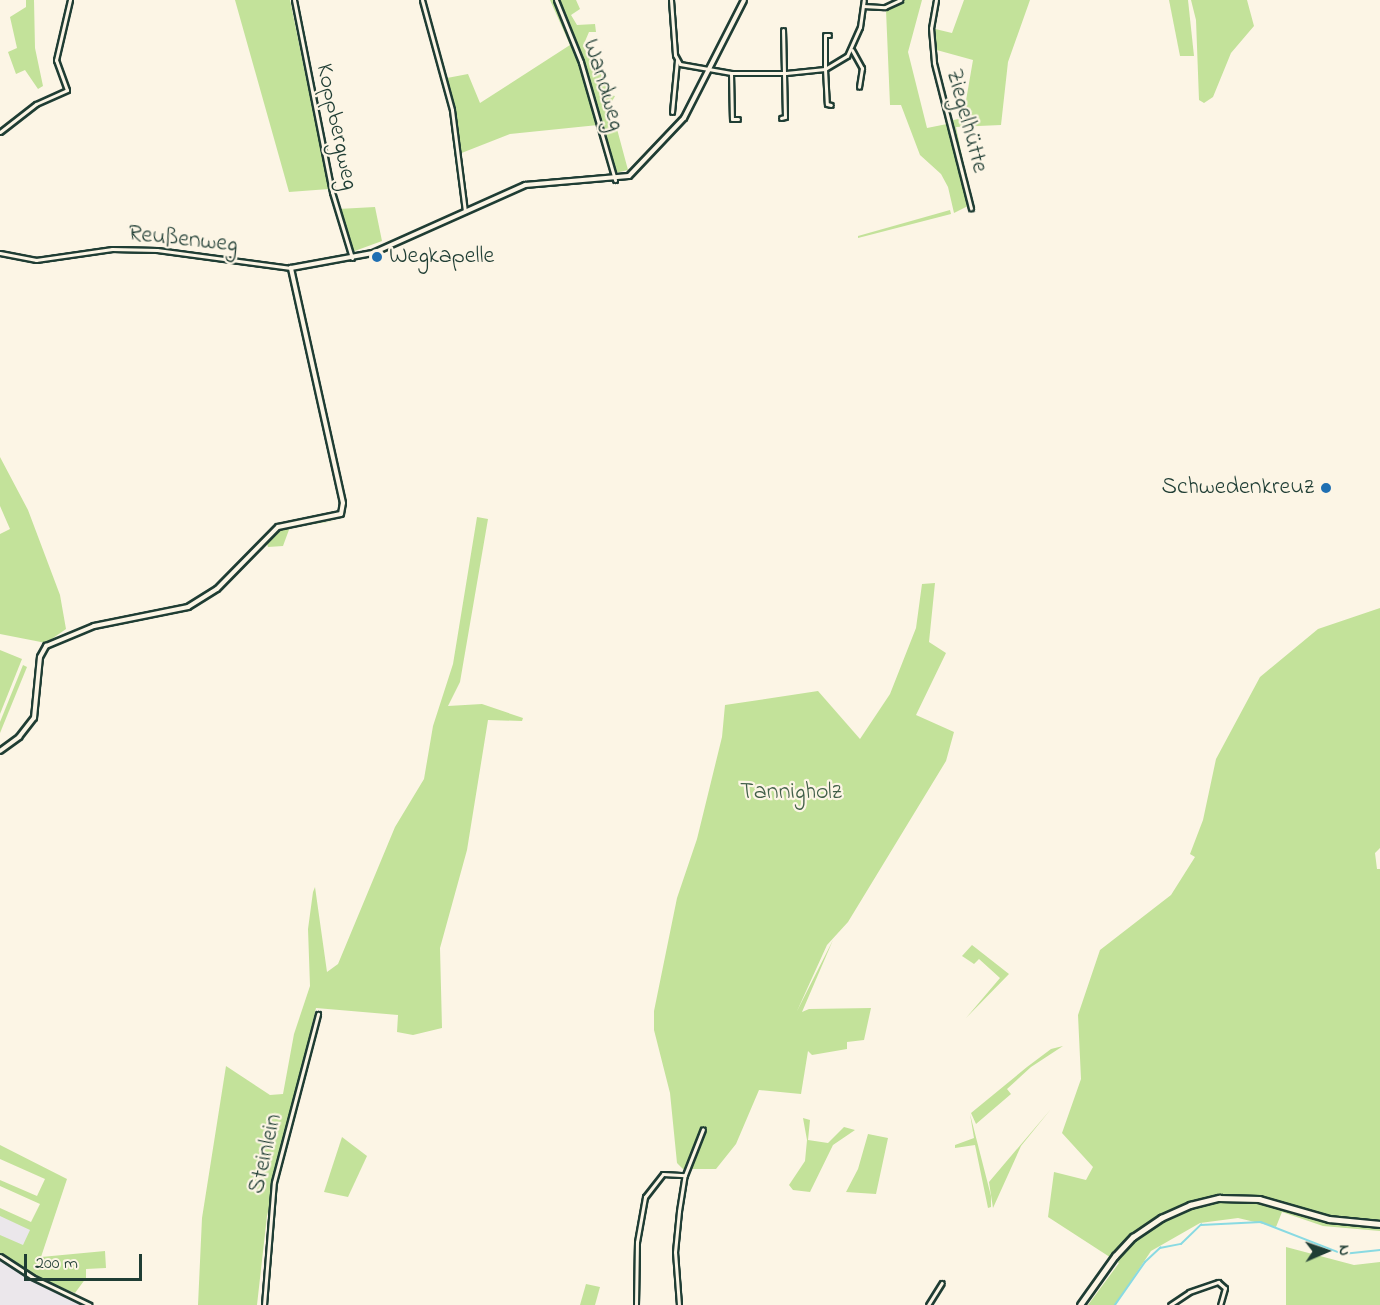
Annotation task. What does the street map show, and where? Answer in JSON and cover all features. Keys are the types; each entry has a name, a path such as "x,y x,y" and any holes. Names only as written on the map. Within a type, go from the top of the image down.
{"main road":[{"path":"1080,1305 1105,1269 1133,1237 1161,1218 1190,1205 1219,1198 1259,1199 1337,1220 1380,1224"}],"street":[{"path":"0,132 36,104 67,90 56,60 70,0"},
{"name":"Koppbergweg","path":"294,0 332,192 352,258"},
{"path":"422,0 452,110 465,211"},
{"name":"Wandweg","path":"556,0 581,62 615,180"},
{"path":"670,0 677,60 672,112"},
{"path":"0,751 20,737 34,718 40,657 46,646 94,626 188,607 217,588 278,527 341,514 343,503 291,268 352,258 378,251 525,185 570,179 615,180 634,173 678,126 744,0"},
{"path":"677,60 684,65 731,73 786,73 825,69 852,50 864,0"},
{"path":"863,6 885,7 900,0"},
{"name":"Ziegelhütte","path":"936,0 931,42 971,208"},
{"path":"781,118 785,117 786,73 783,30"},
{"path":"829,35 825,34 825,69 827,104 831,105"},
{"path":"852,50 862,68 859,87"},
{"path":"731,73 732,119 738,119"},
{"name":"Reußenweg","path":"0,254 36,260 112,249 157,250 291,268"},
{"name":"Steinlein","path":"264,1305 274,1182 318,1014"},
{"path":"679,1305 675,1252 685,1175 703,1129"},
{"path":"636,1305 638,1227 645,1197 658,1178 679,1173 685,1175"},
{"path":"0,1256 32,1277 90,1305"},
{"path":"1170,1305 1188,1292 1218,1282 1225,1288 1220,1305"},
{"path":"928,1305 942,1283"}],"shaded area":[{"path":"0,1214 33,1230 22,1274 82,1305 0,1305"}],"green space":[{"path":"26,0 34,0 35,48 43,86 38,89 25,70 16,74 8,52 17,48 10,17 26,7"},
{"path":"235,0 290,0 329,189 289,192"},
{"path":"550,0 576,0 580,9 571,15 577,25 595,24 596,32 589,32 583,46 587,53 597,55 603,84 610,84 610,95 615,96 606,112 617,129 628,170 615,173 596,107 593,106 598,125 510,134 459,154 447,78 468,74 480,103 570,45"},
{"path":"903,0 922,0 908,52 927,128 947,124 968,206 954,213 948,187 941,174 920,155 901,105 890,105 886,10"},
{"path":"964,0 1030,0 1008,62 1001,125 956,127 973,209 949,121 963,118 973,60 933,49 931,28 952,33"},
{"path":"1169,0 1188,0 1194,56 1180,56"},
{"path":"1191,0 1247,0 1254,26 1231,53 1213,97 1204,103 1199,100 1196,20"},
{"path":"375,207 382,241 352,252 338,209"},
{"path":"950,210 951,214 858,238 858,236"},
{"path":"0,457 28,510 60,595 66,629 46,643 0,634 0,534 10,529 0,506"},
{"path":"477,517 488,519 460,682 448,706 482,704 523,718 522,721 488,720 467,850 440,948 442,1028 413,1035 397,1032 398,1015 316,1008 267,1216 257,1305 198,1305 202,1218 226,1066 270,1095 283,1094 294,1034 310,986 308,929 313,892 315,887 327,972 338,964 395,827 424,779 433,726 453,664"},
{"path":"336,521 290,527 283,546 268,547 266,541 283,526"},
{"name":"Tannigholz","path":"935,583 929,642 946,653 916,715 954,732 946,761 848,922 827,945 797,1011 833,940 802,1012 809,1009 871,1008 864,1040 847,1042 847,1049 812,1055 808,1051 801,1094 759,1090 736,1144 716,1169 683,1169 677,1163 670,1093 654,1030 654,1011 677,898 697,839 722,737 725,705 818,691 860,739 890,694 916,628 922,584"},
{"path":"1380,608 1380,848 1375,853 1377,869 1380,869 1380,1231 1323,1226 1282,1212 1276,1227 1238,1218 1200,1223 1151,1251 1115,1305 1088,1305 1119,1263 1048,1217 1054,1172 1086,1180 1093,1167 1062,1133 1081,1079 1078,1015 1100,950 1171,895 1195,857 1190,854 1203,820 1216,759 1260,677 1318,629"},
{"path":"0,650 22,659 0,714"},
{"path":"23,665 27,667 0,733 0,722"},
{"path":"972,945 1009,974 966,1018 1000,978 979,959 974,964 962,956"},
{"path":"1063,1046 1031,1067 1007,1089 1011,1094 976,1124 971,1113 1051,1049"},
{"path":"1051,1109 1021,1146 993,1208 989,1182"},
{"path":"970,1114 991,1196 991,1207 988,1208 975,1145 955,1148 955,1145 974,1138"},
{"path":"803,1118 810,1120 808,1140 828,1143 844,1127 855,1130 833,1145 810,1192 793,1190 789,1185 805,1161 807,1140"},
{"path":"868,1134 888,1138 876,1194 846,1192 858,1169"},
{"path":"342,1137 367,1156 348,1197 324,1192"},
{"path":"0,1145 67,1179 41,1257 105,1251 106,1268 86,1269 86,1278 75,1293 34,1276 0,1255 0,1235 23,1245 30,1230 0,1216 0,1208 31,1222 40,1204 0,1186 0,1180 37,1196 45,1179 0,1159"},
{"path":"1286,1247 1354,1265 1380,1262 1380,1305 1286,1305"},
{"path":"586,1284 600,1287 595,1305 580,1305"}],"waterway":[{"path":"1115,1305 1145,1262 1160,1248 1181,1244 1201,1225 1261,1222 1343,1254 1380,1250"}],"place":[{"name":"Wegkapelle","path":"377,257"},
{"name":"Schwedenkreuz","path":"1326,488"}]}
